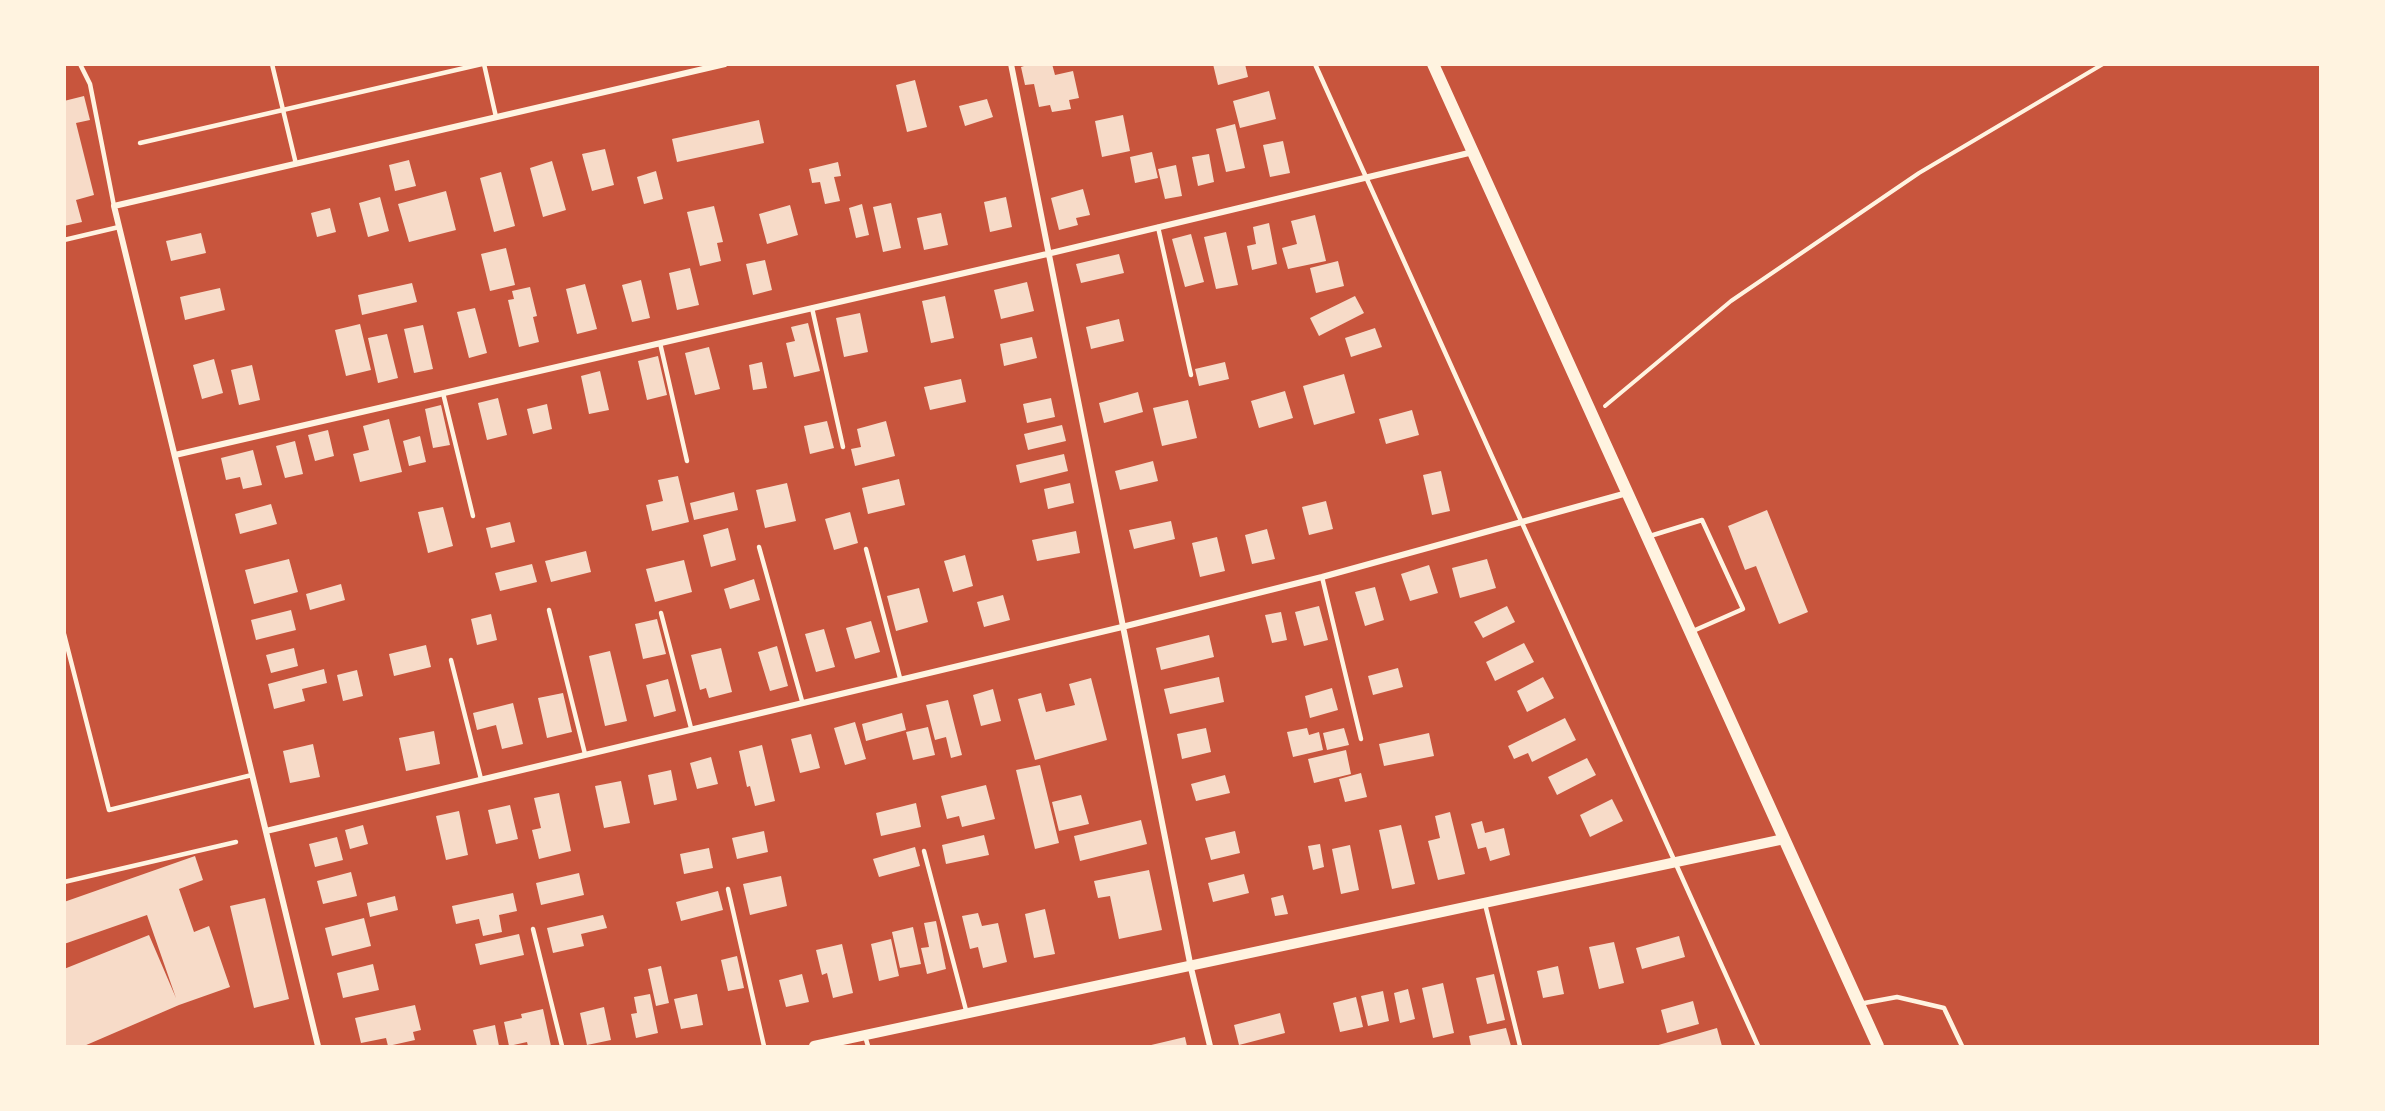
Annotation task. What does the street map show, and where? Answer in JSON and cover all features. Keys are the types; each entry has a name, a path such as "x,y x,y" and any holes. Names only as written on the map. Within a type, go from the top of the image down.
{"main road":[{"path":"1433,64 1878,1047"}],"street":[{"path":"318,1047 114,206 725,64"},
{"path":"1011,64 1191,968 1210,1047"},
{"path":"175,455 1047,254 1473,152"},
{"path":"266,831 802,701 1122,627 1322,577 1628,493"},
{"path":"814,1047 866,1041 967,1014 1191,968 1784,839"}],"lane":[{"path":"80,64 90,84 114,206"},
{"path":"273,64 296,165"},
{"path":"140,143 483,64 496,117"},
{"path":"1315,64 1758,1047"},
{"path":"64,240 119,227"},
{"path":"1158,227 1191,375"},
{"path":"812,308 843,447"},
{"path":"660,343 687,461"},
{"path":"443,393 473,516"},
{"path":"1647,537 1702,520 1743,609 1690,632"},
{"path":"759,547 802,701"},
{"path":"866,549 900,678"},
{"path":"1322,577 1361,739"},
{"path":"549,610 585,754"},
{"path":"661,613 691,728"},
{"path":"64,634 109,810 252,775"},
{"path":"451,660 482,779"},
{"path":"64,882 237,842"},
{"path":"924,851 967,1014"},
{"path":"728,889 764,1047"},
{"path":"1485,904 1520,1047"},
{"path":"533,929 562,1047"},
{"path":"1859,1004 1897,997 1944,1008 1962,1047"}],"path":[{"path":"1593,416 1731,301 1919,173 2103,64"}],"building":[{"path":"1030,64 1052,64 1055,75 1073,71 1079,98 1069,100 1071,109 1052,112 1050,105 1039,107 1034,84 1025,85 1021,67"},
{"path":"1213,64 1245,64 1248,77 1218,85"},
{"path":"915,80 927,127 907,132 896,85"},
{"path":"1269,91 1276,119 1240,128 1233,101"},
{"path":"84,96 90,120 76,123 94,195 76,200 82,222 64,226 64,101"},
{"path":"987,99 993,117 965,126 959,106"},
{"path":"1123,115 1130,151 1102,157 1095,121"},
{"path":"759,120 764,143 677,162 672,139"},
{"path":"1235,124 1245,168 1226,172 1216,129"},
{"path":"1283,141 1290,173 1270,177 1263,145"},
{"path":"605,149 614,185 592,191 582,154"},
{"path":"1152,152 1158,178 1135,183 1130,157"},
{"path":"1209,154 1214,182 1198,186 1192,157"},
{"path":"409,160 416,186 395,191 389,165"},
{"path":"552,161 566,210 543,217 530,168"},
{"path":"838,162 841,176 834,177 840,201 825,204 820,182 812,183 809,169"},
{"path":"1176,165 1182,196 1165,199 1158,169"},
{"path":"656,171 663,199 644,204 637,177"},
{"path":"501,172 515,226 494,232 480,178"},
{"path":"1083,189 1090,215 1076,218 1078,225 1059,230 1051,198"},
{"path":"446,191 456,230 409,242 398,204"},
{"path":"380,197 389,231 368,237 359,203"},
{"path":"1006,197 1012,227 990,232 984,202"},
{"path":"891,203 901,248 883,252 873,207"},
{"path":"862,204 869,235 856,238 849,208"},
{"path":"790,205 798,235 767,244 759,214"},
{"path":"714,206 723,242 717,243 721,261 700,266 687,212"},
{"path":"330,208 336,232 317,237 311,213"},
{"path":"941,213 948,245 924,250 917,218"},
{"path":"1315,215 1326,261 1288,269 1282,248 1297,244 1291,221"},
{"path":"1269,223 1277,264 1252,270 1247,246 1256,244 1253,227"},
{"path":"1226,232 1238,285 1216,289 1204,237"},
{"path":"201,233 206,253 171,261 166,241"},
{"path":"1191,234 1204,282 1185,287 1172,239"},
{"path":"506,248 515,285 490,291 481,254"},
{"path":"1119,254 1124,273 1081,283 1076,264"},
{"path":"765,260 772,290 753,295 746,264"},
{"path":"1338,261 1344,286 1316,293 1310,268"},
{"path":"690,268 699,305 677,310 669,273"},
{"path":"641,280 650,318 632,322 622,285"},
{"path":"1027,282 1034,311 1001,319 994,290"},
{"path":"412,283 417,302 362,315 358,295"},
{"path":"585,284 597,329 577,334 566,289"},
{"path":"530,287 537,316 533,317 539,342 519,347 508,300 514,299 512,291"},
{"path":"220,288 225,310 185,320 180,297"},
{"path":"945,296 954,338 931,343 922,301"},
{"path":"1355,296 1364,313 1319,336 1310,318"},
{"path":"475,308 487,353 469,358 457,312"},
{"path":"860,313 868,352 844,357 836,318"},
{"path":"1119,319 1124,341 1091,349 1086,327"},
{"path":"808,323 820,371 794,377 786,343 795,341 791,327"},
{"path":"360,324 371,370 346,376 335,330"},
{"path":"423,325 433,369 414,373 404,329"},
{"path":"1375,328 1382,347 1351,357 1345,338"},
{"path":"387,334 398,378 378,383 368,338"},
{"path":"1032,337 1037,358 1004,366 1000,344"},
{"path":"709,347 720,389 695,395 685,353"},
{"path":"658,356 667,395 647,400 638,361"},
{"path":"214,359 223,393 202,399 193,365"},
{"path":"762,362 767,388 753,390 749,365"},
{"path":"1225,362 1229,379 1199,386 1195,369"},
{"path":"252,365 260,400 239,405 231,370"},
{"path":"600,371 609,410 589,414 581,376"},
{"path":"1344,374 1355,413 1314,425 1303,386"},
{"path":"961,379 966,402 930,410 924,387"},
{"path":"1285,391 1293,418 1259,428 1251,401"},
{"path":"1138,392 1143,412 1104,423 1099,403"},
{"path":"498,398 507,435 487,440 478,403"},
{"path":"1051,398 1055,417 1027,423 1023,404"},
{"path":"1188,400 1197,438 1162,446 1153,408"},
{"path":"547,404 552,429 533,434 527,409"},
{"path":"441,405 450,445 433,448 425,409"},
{"path":"1412,410 1419,435 1386,444 1379,419"},
{"path":"389,419 402,472 360,482 353,454 369,450 363,426"},
{"path":"827,421 834,448 810,454 804,426"},
{"path":"886,421 895,456 855,466 851,449 861,447 857,429"},
{"path":"1062,425 1066,441 1028,450 1024,434"},
{"path":"328,430 334,456 315,461 308,435"},
{"path":"420,436 426,462 409,466 403,441"},
{"path":"295,441 303,474 285,478 276,446"},
{"path":"253,450 262,485 243,489 240,477 226,480 221,458"},
{"path":"1064,454 1068,471 1020,483 1016,465"},
{"path":"1153,461 1158,481 1120,490 1115,471"},
{"path":"1441,471 1450,511 1432,515 1423,475"},
{"path":"678,476 689,522 652,531 646,505 663,501 658,480"},
{"path":"899,479 905,505 868,514 862,488"},
{"path":"787,483 796,521 765,528 756,490"},
{"path":"1070,483 1074,503 1048,509 1044,489"},
{"path":"734,492 738,510 694,520 690,503"},
{"path":"1326,501 1333,529 1309,535 1302,507"},
{"path":"271,504 277,524 240,534 235,514"},
{"path":"443,507 453,546 428,553 418,512"},
{"path":"1767,510 1808,612 1779,624 1756,566 1745,570 1728,526"},
{"path":"850,512 858,543 834,550 825,519"},
{"path":"1171,521 1175,539 1134,549 1129,530"},
{"path":"510,522 515,542 491,548 486,528"},
{"path":"728,528 736,560 711,567 703,535"},
{"path":"1267,529 1275,559 1252,564 1245,535"},
{"path":"1076,531 1080,553 1037,561 1032,540"},
{"path":"1217,537 1225,571 1200,577 1192,543"},
{"path":"586,551 591,572 551,582 545,561"},
{"path":"965,555 973,586 953,592 944,561"},
{"path":"289,559 298,592 254,604 245,570"},
{"path":"1487,559 1496,588 1460,598 1452,568"},
{"path":"684,560 692,592 655,602 646,569"},
{"path":"532,564 537,582 500,591 495,573"},
{"path":"1429,565 1438,593 1410,601 1401,574"},
{"path":"754,579 760,600 730,609 724,589"},
{"path":"341,584 345,600 310,610 306,594"},
{"path":"1375,587 1384,620 1365,626 1355,592"},
{"path":"919,588 928,622 896,631 887,596"},
{"path":"1003,595 1010,620 984,627 977,602"},
{"path":"1319,606 1328,640 1304,646 1295,612"},
{"path":"1507,606 1515,622 1483,638 1474,622"},
{"path":"291,610 296,630 256,640 251,620"},
{"path":"1281,612 1287,640 1272,643 1265,615"},
{"path":"491,614 497,640 477,645 471,619"},
{"path":"657,619 666,654 643,659 635,624"},
{"path":"871,621 880,652 855,659 846,628"},
{"path":"824,629 835,667 816,672 805,634"},
{"path":"1209,635 1214,657 1161,670 1156,648"},
{"path":"1524,643 1534,662 1495,681 1486,662"},
{"path":"426,645 431,667 394,676 389,654"},
{"path":"777,646 788,686 770,691 758,652"},
{"path":"294,648 298,666 271,673 266,655"},
{"path":"721,648 732,692 709,698 706,688 700,690 691,655"},
{"path":"610,651 627,721 605,726 589,656"},
{"path":"1398,668 1403,687 1373,695 1368,676"},
{"path":"324,669 327,683 302,689 305,701 274,709 268,684"},
{"path":"357,670 363,696 343,701 337,675"},
{"path":"1219,677 1224,702 1170,714 1164,689"},
{"path":"1543,677 1554,698 1527,712 1517,691"},
{"path":"1091,678 1107,740 1035,760 1018,699 1041,693 1046,712 1075,705 1069,684"},
{"path":"668,679 676,711 654,717 646,685"},
{"path":"1332,688 1338,710 1310,718 1305,696"},
{"path":"993,689 1001,721 981,726 973,695"},
{"path":"563,693 572,732 547,738 538,698"},
{"path":"948,700 962,755 951,758 946,737 935,740 926,705"},
{"path":"513,703 523,744 502,749 496,725 477,730 473,713"},
{"path":"902,713 906,730 866,741 862,724"},
{"path":"1565,718 1576,740 1532,762 1528,753 1514,759 1508,746"},
{"path":"855,722 866,759 845,765 834,728"},
{"path":"928,727 935,755 913,760 906,732"},
{"path":"1206,728 1211,752 1182,759 1177,734"},
{"path":"1307,728 1309,735 1319,732 1323,750 1293,757 1287,732"},
{"path":"1344,728 1349,745 1327,750 1323,733"},
{"path":"434,731 440,764 406,771 399,738"},
{"path":"1429,733 1434,756 1384,766 1379,744"},
{"path":"811,734 820,768 800,773 791,739"},
{"path":"313,744 320,777 290,783 283,751"},
{"path":"762,745 775,801 755,806 750,786 747,787 739,751"},
{"path":"1346,750 1351,774 1314,783 1308,759"},
{"path":"711,757 718,784 697,789 690,763"},
{"path":"1587,758 1596,775 1557,795 1548,777"},
{"path":"1040,765 1059,843 1035,849 1016,770"},
{"path":"671,770 677,800 654,805 648,775"},
{"path":"1361,773 1367,797 1345,802 1339,779"},
{"path":"1225,775 1230,793 1196,801 1191,784"},
{"path":"621,781 630,823 604,828 595,786"},
{"path":"986,785 995,819 962,827 959,816 947,819 941,796"},
{"path":"559,793 571,851 539,859 532,830 541,828 534,798"},
{"path":"1081,795 1089,824 1059,831 1052,802"},
{"path":"1612,799 1623,821 1590,837 1580,815"},
{"path":"916,803 921,827 881,836 876,813"},
{"path":"510,805 518,839 496,844 488,810"},
{"path":"459,811 468,855 446,860 436,816"},
{"path":"1450,812 1465,874 1438,880 1428,841 1440,838 1435,816"},
{"path":"1141,820 1147,844 1080,861 1074,836"},
{"path":"1482,821 1485,833 1504,828 1510,855 1490,861 1486,847 1478,849 1471,824"},
{"path":"363,825 368,844 350,849 345,830"},
{"path":"1401,825 1415,884 1392,889 1379,830"},
{"path":"764,831 768,852 737,859 732,838"},
{"path":"1235,831 1240,853 1211,860 1205,838"},
{"path":"984,835 989,855 946,864 942,845"},
{"path":"337,837 343,860 315,867 309,844"},
{"path":"1320,844 1324,867 1313,870 1308,846"},
{"path":"1350,845 1359,890 1341,894 1332,849"},
{"path":"915,847 920,866 879,877 873,859"},
{"path":"709,848 713,868 684,874 680,854"},
{"path":"195,856 203,880 179,889 194,932 209,926 230,987 179,1005 84,1046 64,1046 64,969 149,935 176,998 147,915 64,944 64,902"},
{"path":"1149,870 1162,930 1119,939 1110,896 1098,898 1094,881"},
{"path":"351,872 357,896 323,904 317,881"},
{"path":"579,873 584,895 541,905 536,883"},
{"path":"1244,874 1249,893 1213,902 1208,883"},
{"path":"781,876 787,906 750,915 743,884"},
{"path":"718,891 723,910 681,921 676,902"},
{"path":"513,893 517,911 499,915 502,932 483,936 479,919 456,924 452,906"},
{"path":"1283,895 1288,914 1275,916 1271,898"},
{"path":"395,896 398,910 370,917 367,903"},
{"path":"265,898 289,999 254,1008 230,906"},
{"path":"1045,909 1055,954 1034,958 1025,914"},
{"path":"978,913 982,926 998,923 1007,962 983,968 978,947 970,949 962,916"},
{"path":"603,915 607,928 581,934 584,946 553,953 547,928"},
{"path":"364,918 371,946 332,956 325,928"},
{"path":"936,921 946,969 927,974 921,948 929,947 924,923"},
{"path":"913,927 921,964 900,968 892,932"},
{"path":"519,934 524,955 480,965 475,944"},
{"path":"1679,936 1685,957 1642,969 1636,948"},
{"path":"891,939 899,976 879,981 871,944"},
{"path":"1614,942 1624,983 1599,989 1589,947"},
{"path":"842,944 853,993 833,998 827,973 822,975 816,950"},
{"path":"737,956 744,988 728,991 721,960"},
{"path":"373,964 379,990 343,998 337,973"},
{"path":"661,966 669,1003 656,1006 648,969"},
{"path":"1558,966 1564,994 1543,998 1537,971"},
{"path":"802,974 809,1002 786,1007 779,980"},
{"path":"1494,974 1505,1020 1487,1024 1476,978"},
{"path":"1443,983 1454,1033 1433,1038 1422,988"},
{"path":"1408,989 1415,1019 1400,1023 1394,993"},
{"path":"1383,991 1389,1021 1368,1026 1361,996"},
{"path":"650,994 658,1033 636,1038 631,1014 637,1013 634,997"},
{"path":"697,994 703,1025 681,1029 674,999"},
{"path":"1356,997 1363,1027 1340,1032 1333,1003"},
{"path":"1693,1001 1699,1024 1667,1033 1661,1010"},
{"path":"415,1005 421,1030 413,1032 415,1040 388,1046 386,1038 361,1043 355,1018"},
{"path":"604,1007 611,1040 587,1045 580,1013"},
{"path":"543,1009 551,1046 528,1046 527,1042 509,1046 504,1022 522,1018 521,1014"},
{"path":"1280,1013 1285,1033 1239,1045 1234,1025"},
{"path":"495,1025 499,1046 477,1046 473,1030"},
{"path":"1506,1028 1511,1046 1471,1046 1469,1036"},
{"path":"1717,1028 1722,1046 1655,1046"},
{"path":"1185,1037 1187,1046 1147,1046"}]}
